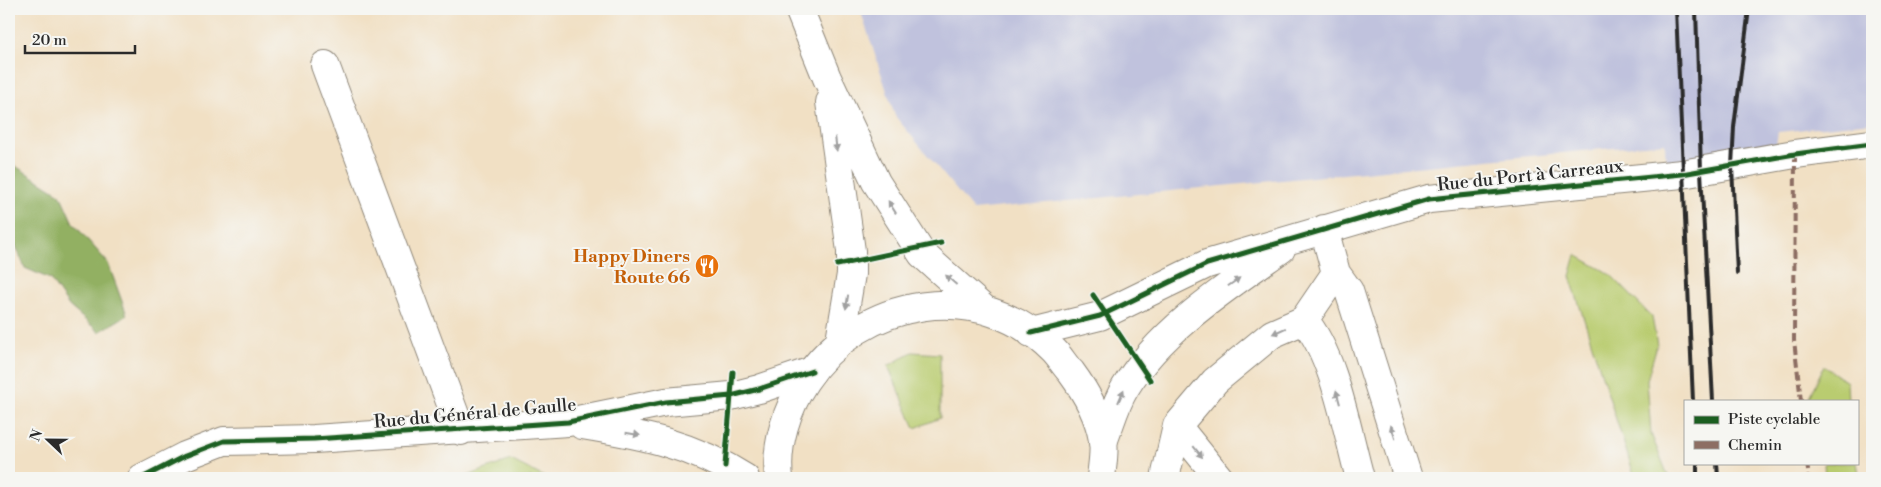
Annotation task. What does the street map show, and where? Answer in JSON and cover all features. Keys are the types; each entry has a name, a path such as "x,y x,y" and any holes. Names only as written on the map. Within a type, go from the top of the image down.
{"street":[{"path":"799,9 827,78 876,182 918,248 985,310 1031,333 1054,351 1082,387 1098,423 1103,442 1101,478"},
{"path":"325,65 461,431"},
{"path":"827,78 851,250 851,274 840,340"},
{"name":"Rue du Port à Carreaux","path":"1031,333 1100,316 1207,264 1429,199 1682,174 1795,154 1872,144"},
{"path":"1312,232 1336,273 1350,291 1408,478"},
{"name":"Rue du Port à Carreaux","path":"1103,442 1124,390 1151,352 1218,294 1312,232"},
{"path":"1165,478 1177,426 1215,381 1272,334 1304,320 1336,273"},
{"path":"779,478 782,433 795,396 812,371 840,340 867,323 897,311 929,306 961,306 985,310"},
{"path":"1304,320 1316,334 1331,372 1360,478"},
{"name":"Rue du Général de Gaulle","path":"142,478 185,456 224,441 314,439 461,431 568,422 666,402 731,396 759,389 812,371"},
{"name":"Rue du Général de Gaulle","path":"568,422 649,436 681,445 745,478"},
{"path":"1177,426 1220,478"}],"shaded area":[{"path":"860,9 1872,9 1872,122 1778,132 1774,158 1666,175 1665,143 973,210 895,116"}],"green space":[{"path":"9,162 60,194 73,223 108,263 127,315 99,332 69,306 50,279 25,268 9,229"},
{"path":"1576,255 1610,274 1652,317 1657,345 1647,380 1651,434 1669,478 1635,478 1570,276"},
{"path":"912,352 940,354 940,418 915,428 888,366"},
{"path":"1824,366 1847,382 1848,400 1810,400 1809,397"},
{"path":"511,460 546,478 462,478"},
{"path":"1824,464 1857,464 1860,478 1825,478"}],"railway":[{"path":"1676,9 1693,400"},
{"path":"1696,9 1701,171 1713,400"},
{"path":"1737,273 1732,166 1734,127 1749,9"},
{"path":"1697,464 1697,478"},
{"path":"1717,464 1718,478"}],"marked path":[{"path":"1795,154 1794,340 1801,400"},
{"path":"1807,464 1809,478"}],"cycle path":[{"path":"1031,333 1100,316 1207,264 1429,199 1682,174 1795,154 1872,144"},
{"path":"837,265 941,243"},
{"path":"1093,295 1150,380"},
{"path":"142,478 185,456 224,441 314,439 568,422 666,402 731,396 759,389 812,371"},
{"path":"725,466 733,372"}],"place":[{"name":"Happy Diners Route 66","path":"707,266"}]}
